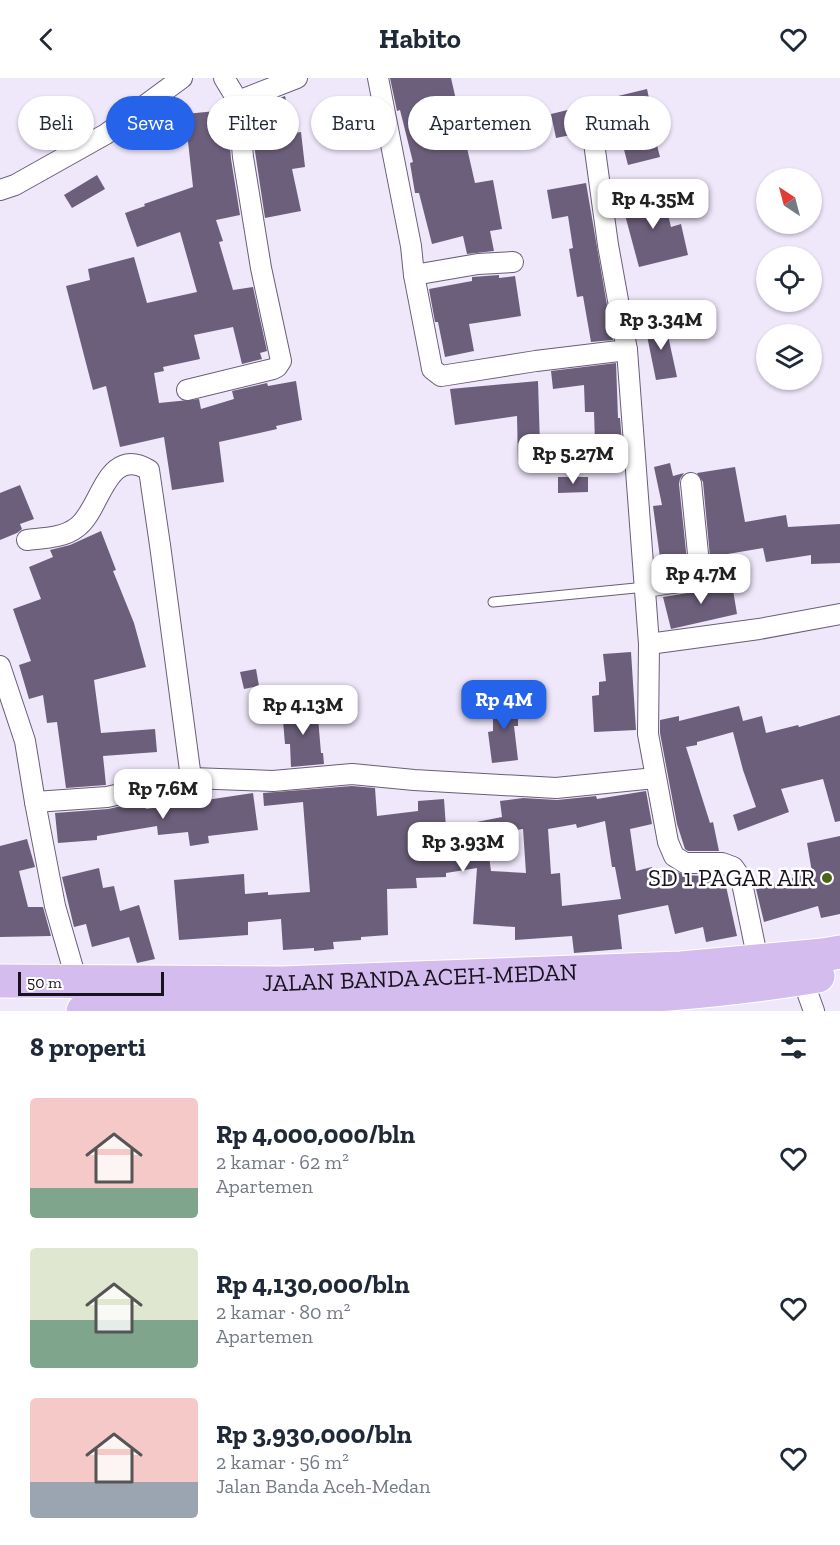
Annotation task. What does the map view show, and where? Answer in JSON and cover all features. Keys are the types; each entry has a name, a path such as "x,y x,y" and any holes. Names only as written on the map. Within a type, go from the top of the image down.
{"highway":[{"name":"JALAN BANDA ACEH-MEDAN","path":"0,981 80,996 281,984 681,968 840,952"},
{"name":"JALAN BANDA ACEH-MEDAN","path":"80,996 105,1011 625,1005 840,972"}],"street":[{"path":"0,190 15,185 106,134 182,78"},
{"path":"224,78 235,96"},
{"path":"249,96 297,78"},
{"path":"378,78 432,369 441,376 627,350"},
{"path":"187,390 273,369 282,361 260,257 242,150"},
{"path":"595,150 608,245 627,350 649,644 648,734 655,778 668,842 674,856 685,862 722,863 733,867 741,878 758,961"},
{"path":"414,275 446,268 513,262"},
{"path":"27,540 65,534 77,528 86,519 113,471 127,465 139,464 149,470 191,778"},
{"path":"645,587 692,580 700,574 691,483"},
{"path":"649,644 759,629 840,614"},
{"path":"0,666 25,741 55,906 80,996"},
{"path":"35,802 107,797 191,778 273,781 352,774 425,781 556,788 655,778"},
{"path":"802,978 814,1011"}],"lane":[{"path":"493,602 645,587"}],"building":[{"path":"390,78 451,78 455,96 408,96 408,142 400,110 397,111 396,96 394,96"},
{"path":"647,89 649,96 618,96"},
{"path":"564,111 564,136 556,138 552,114"},
{"path":"207,112 207,150 230,150 240,215 216,220 223,241 219,242 233,290 253,287 267,351 260,353 262,359 242,364 233,327 194,335 200,359 163,367 164,371 154,373 159,403 199,399 201,409 234,399 232,391 267,383 268,386 296,381 302,420 276,426 277,429 219,442 224,482 172,490 164,437 120,447 106,386 93,390 66,286 90,280 88,269 134,257 147,303 197,292 180,232 137,247 125,213 193,187 189,150 195,150 195,113"},
{"path":"299,132 301,132 305,167 292,169 301,211 265,218 255,150 299,150"},
{"path":"410,150 467,150 475,183 493,180 502,229 490,231 494,251 467,254 463,236 432,244 419,193 415,193 410,163 413,162"},
{"path":"624,150 658,150 660,157 628,165"},
{"path":"97,175 105,189 72,208 64,195"},
{"path":"586,183 613,340 591,342 583,296 577,297 569,249 573,248 568,216 552,219 547,190"},
{"path":"662,190 671,227 681,224 688,255 639,267 621,200"},
{"path":"499,275 499,278 515,276 521,316 469,324 474,351 445,357 429,289 472,281 472,277"},
{"path":"665,322 677,377 656,380 645,326"},
{"path":"616,363 618,418 620,418 622,442 595,443 594,412 585,412 584,385 553,389 551,371"},
{"path":"538,381 540,446 586,449 586,459 518,462 517,416 455,425 450,389"},
{"path":"670,463 673,476 684,473 679,484 687,561 661,565 653,506 662,505 654,467"},
{"path":"735,467 745,522 786,515 788,527 840,524 840,563 811,564 811,555 766,562 763,548 710,557 703,482 697,473"},
{"path":"558,477 588,477 588,492 558,493"},
{"path":"20,485 34,519 20,524 22,529 17,533 0,540 0,493"},
{"path":"101,531 116,570 113,571 134,623 146,667 94,680 101,733 155,729 157,752 103,756 106,785 66,788 57,722 47,723 43,695 29,699 19,665 31,661 13,609 41,599 29,567 53,557 50,550 70,545"},
{"path":"731,578 737,614 671,629 663,597 694,592 706,585"},
{"path":"631,652 636,730 594,732 592,696 599,695 599,682 606,681 603,654"},
{"path":"256,669 259,686 244,689 240,672"},
{"path":"493,700 518,700 518,726 514,726 518,760 492,763 488,732 493,731"},
{"path":"317,706 324,764 291,767 290,744 285,744 282,709"},
{"path":"739,706 743,721 762,716 766,733 798,725 799,727 840,715 840,821 835,822 823,779 781,789 789,812 738,831 733,815 756,807 733,732 686,747 710,823 713,822 719,851 688,851 685,849 677,824 660,733 660,720 679,716 679,721"},
{"path":"352,786 375,788 377,816 418,811 418,801 444,799 446,828 502,817 500,801 523,798 557,800 596,796 597,799 646,791 652,824 630,829 636,871 652,867 654,876 675,871 685,875 724,877 737,936 706,942 703,927 675,934 668,905 618,915 622,949 574,953 572,936 515,940 515,927 473,924 477,868 446,873 446,877 416,878 417,888 387,889 388,935 333,942 334,949 283,950 281,919 248,922 248,935 179,940 174,880 244,874 245,894 310,892 303,802 264,806 263,793","holes":["605,821 612,867 615,867 621,899 562,906 560,873 551,874 548,829 576,824 577,828","523,829 526,873 491,871 486,834"]},
{"path":"253,793 258,830 208,836 209,843 190,846 188,832 158,835 157,826 97,836 97,840 58,843 55,813 108,809 145,801 146,809"},
{"path":"840,836 840,914 821,918 818,906 764,922 756,889 812,872 807,843"},
{"path":"27,839 35,867 19,871 28,907 43,907 51,936 0,937 0,846"},
{"path":"99,868 103,888 114,886 120,911 139,905 155,959 137,963 129,937 92,947 86,924 74,927 62,877"}],"place":[{"name":"SD 1 PAGAR AIR","path":"827,878"}]}
